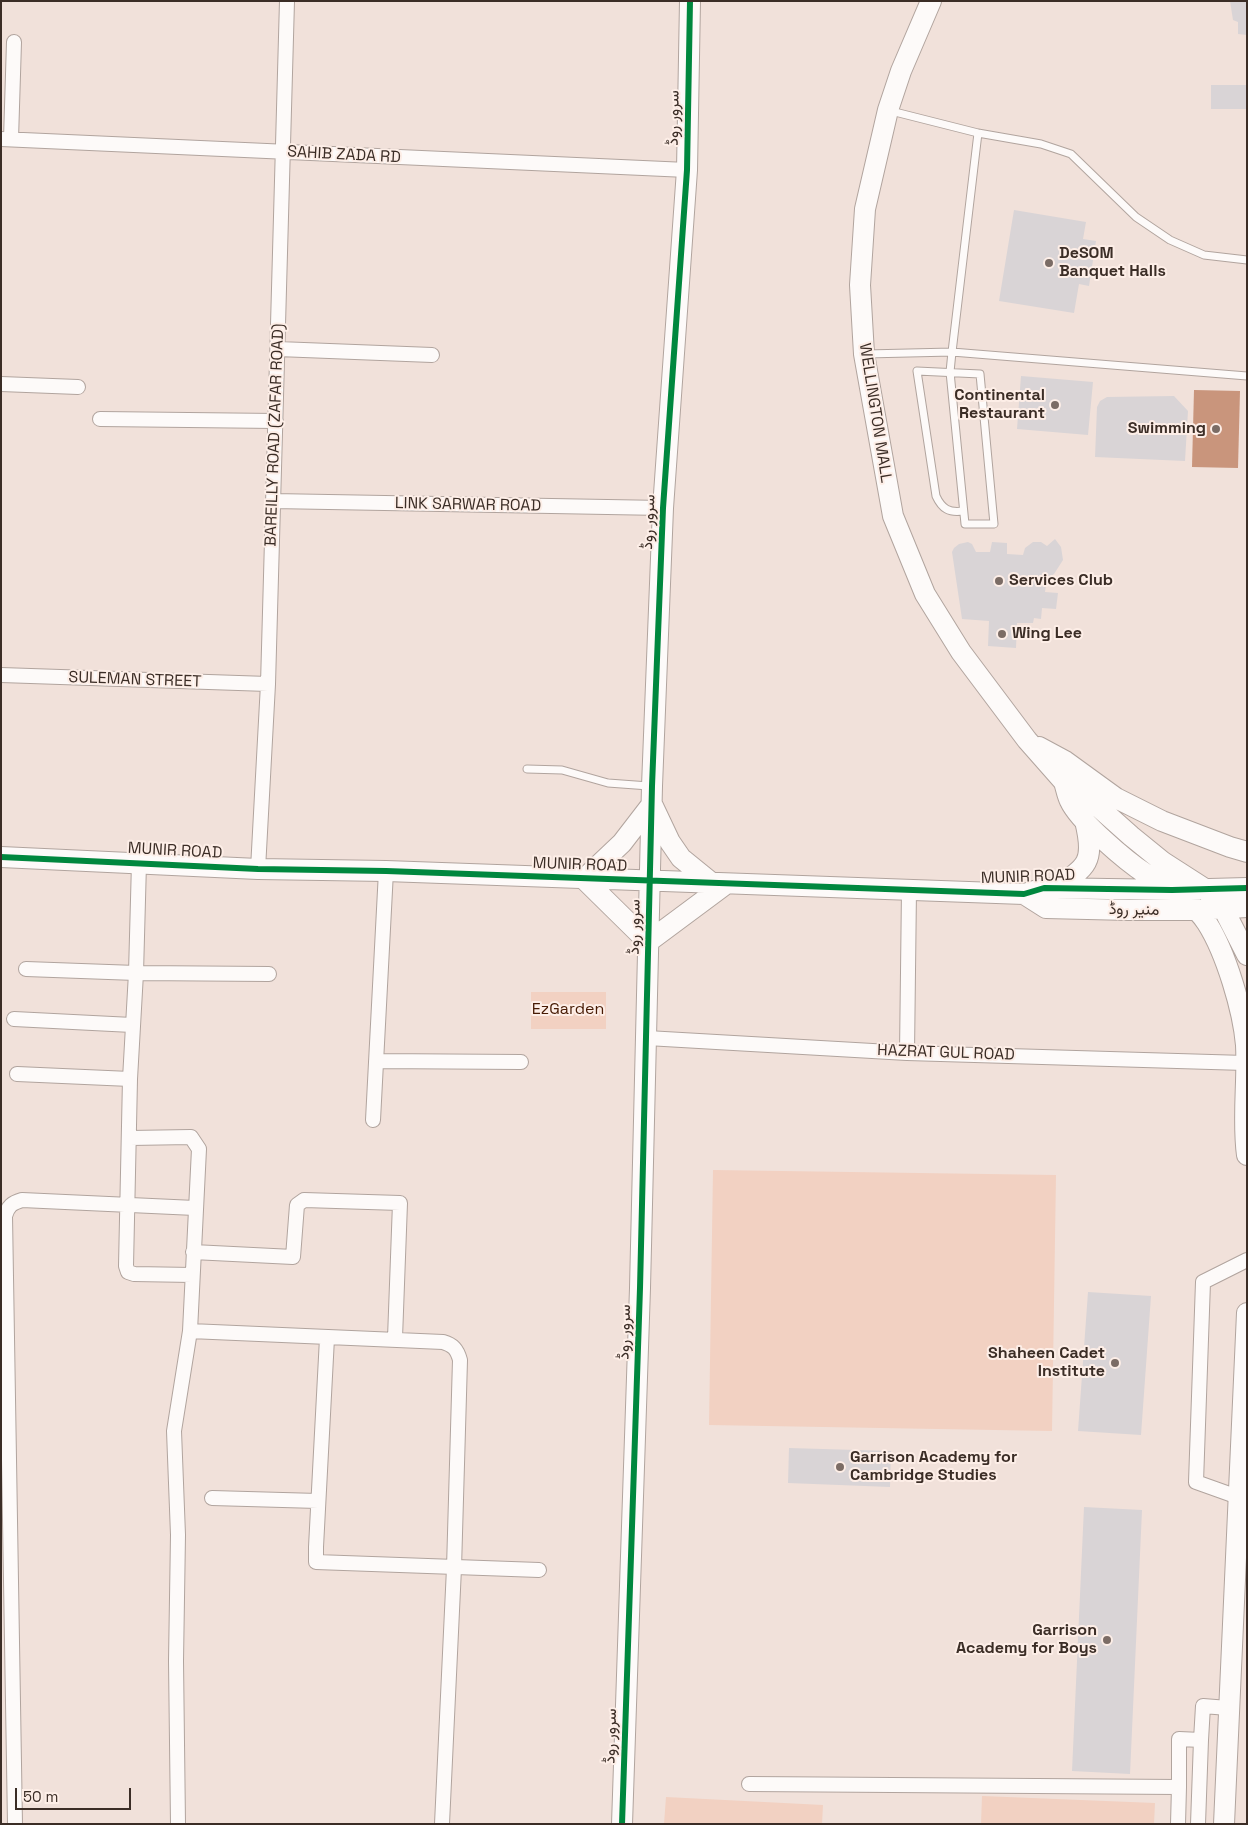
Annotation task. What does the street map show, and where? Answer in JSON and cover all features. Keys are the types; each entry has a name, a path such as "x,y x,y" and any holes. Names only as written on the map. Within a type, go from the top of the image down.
{"street":[{"name":"BAREILLY ROAD (ZAFAR ROAD)","path":"258,869 268,684 287,1"},
{"name":"سرور روڈ","path":"622,1824 640,1298 652,795 663,508 687,170 690,1"},
{"name":"WELLINGTON MALL","path":"932,1 900,71 888,110 865,209 860,285 864,354 893,516 925,594 961,652 1027,740 1064,782 1070,802 1085,821 1114,848 1145,873 1172,890 1195,910 1206,921 1213,933 1239,1005 1246,1046 1247,1155"},
{"path":"6,139 14,42"},
{"name":"SAHIB ZADA RD","path":"6,139 687,170"},
{"path":"278,349 432,355"},
{"path":"1,384 78,387"},
{"path":"100,419 276,421"},
{"name":"LINK SARWAR ROAD","path":"273,501 663,508"},
{"name":"SULEMAN STREET","path":"1,676 268,684"},
{"path":"1027,740 1065,761 1116,798 1162,821 1247,852"},
{"name":"WELLINGTON MALL","path":"1064,782 1076,787 1163,862 1205,889 1222,908 1247,955"},
{"path":"652,795 670,842 681,858 719,884 648,942 584,879 622,843 652,795"},
{"path":"1054,888 1082,869 1089,856 1090,843 1085,821"},
{"name":"MUNIR ROAD","path":"1,858 258,869 386,871 1024,894 1044,888 1172,890 1247,888"},
{"path":"139,863 136,973 130,1079 126,1260 128,1272 134,1274 192,1275"},
{"path":"373,1120 386,871"},
{"path":"906,1053 909,890"},
{"name":"منیر روڈ","path":"1024,894 1046,908 1195,910 1247,907"},
{"path":"26,968 136,973 269,974"},
{"path":"14,1019 132,1025"},
{"name":"HAZRAT GUL ROAD","path":"647,1038 906,1053 1245,1063"},
{"path":"376,1061 521,1062"},
{"path":"17,1074 130,1079"},
{"path":"130,1138 191,1137 199,1149 190,1331 174,1431 178,1535 176,1661 178,1824"},
{"path":"15,1824 5,1216 8,1208 14,1202 22,1200 195,1208"},
{"path":"193,1252 294,1257 297,1205 304,1200 400,1203 396,1338"},
{"path":"1238,1497 1196,1482 1203,1282 1247,1260"},
{"path":"1224,1824 1247,1313"},
{"path":"190,1331 327,1338 396,1338 443,1342 450,1344 458,1351 460,1360 454,1568 442,1824"},
{"path":"327,1338 316,1562 539,1570"},
{"path":"212,1498 318,1501"},
{"path":"1198,1824 1203,1706 1228,1708"},
{"path":"1178,1824 1180,1739 1201,1740"},
{"path":"749,1784 1179,1787"}],"lane":[{"path":"888,110 978,133 1041,144 1071,154 1136,217 1170,240 1204,255 1247,260"},
{"path":"963,511 948,511 940,506 936,496 917,371 950,372 980,374 994,524 965,524 950,372 978,133"},
{"path":"864,354 952,352 1247,376"},
{"path":"527,769 562,770 652,795"}],"green space":[{"name":"EzGarden","path":"531,992 606,992 606,1029 531,1029"},
{"path":"713,1170 1056,1175 1052,1431 709,1425"},
{"path":"982,1796 1155,1803 1154,1824 981,1824"},
{"path":"666,1797 823,1805 822,1824 664,1824"}],"shaded area":[{"name":"Swimming","path":"1194,390 1240,391 1238,468 1192,467"}],"building":[{"path":"1230,1 1247,1 1247,35 1238,34 1238,22 1233,20"},
{"path":"1211,85 1247,85 1247,109 1211,109"},
{"name":"DeSOM Banquet Halls","path":"1014,210 1086,222 1083,239 1096,241 1089,286 1079,284 1074,313 999,301"},
{"name":"Continental Restaurant","path":"1021,376 1093,382 1088,435 1017,429"},
{"path":"1174,396 1188,411 1185,461 1095,457 1097,407 1100,401 1107,397"},
{"name":"Services Club","path":"1055,539 1061,547 1063,560 1054,574 1045,580 1037,581 1037,584 1046,585 1045,592 1058,593 1056,609 1042,608 1041,619 1034,618 1033,623 1017,623 1016,648 988,646 989,621 962,619 952,552 954,548 959,544 968,542 972,544 976,552 990,552 992,542 1007,543 1007,554 1023,555 1025,548 1033,542 1041,542 1047,546"},
{"name":"Shaheen Cadet Institute","path":"1088,1292 1151,1296 1141,1435 1078,1431"},
{"name":"Garrison Academy for Cambridge Studies","path":"789,1448 891,1451 890,1487 788,1483"},
{"name":"Garrison Academy for Boys","path":"1084,1507 1142,1510 1130,1774 1072,1771"}],"cycle path":[{"path":"622,1824 640,1288 652,786 663,508 687,170 690,1"},
{"path":"1,857 258,869 386,871 1024,894 1044,888 1172,890 1247,888"}],"place":[{"name":"DeSOM Banquet Halls","path":"1049,263"},
{"name":"Continental Restaurant","path":"1055,405"},
{"name":"Swimming","path":"1216,429"},
{"name":"Services Club","path":"999,581"},
{"name":"Wing Lee","path":"1002,634"},
{"name":"Shaheen Cadet Institute","path":"1115,1363"},
{"name":"Garrison Academy for Cambridge Studies","path":"840,1467"},
{"name":"Garrison Academy for Boys","path":"1107,1640"}]}
